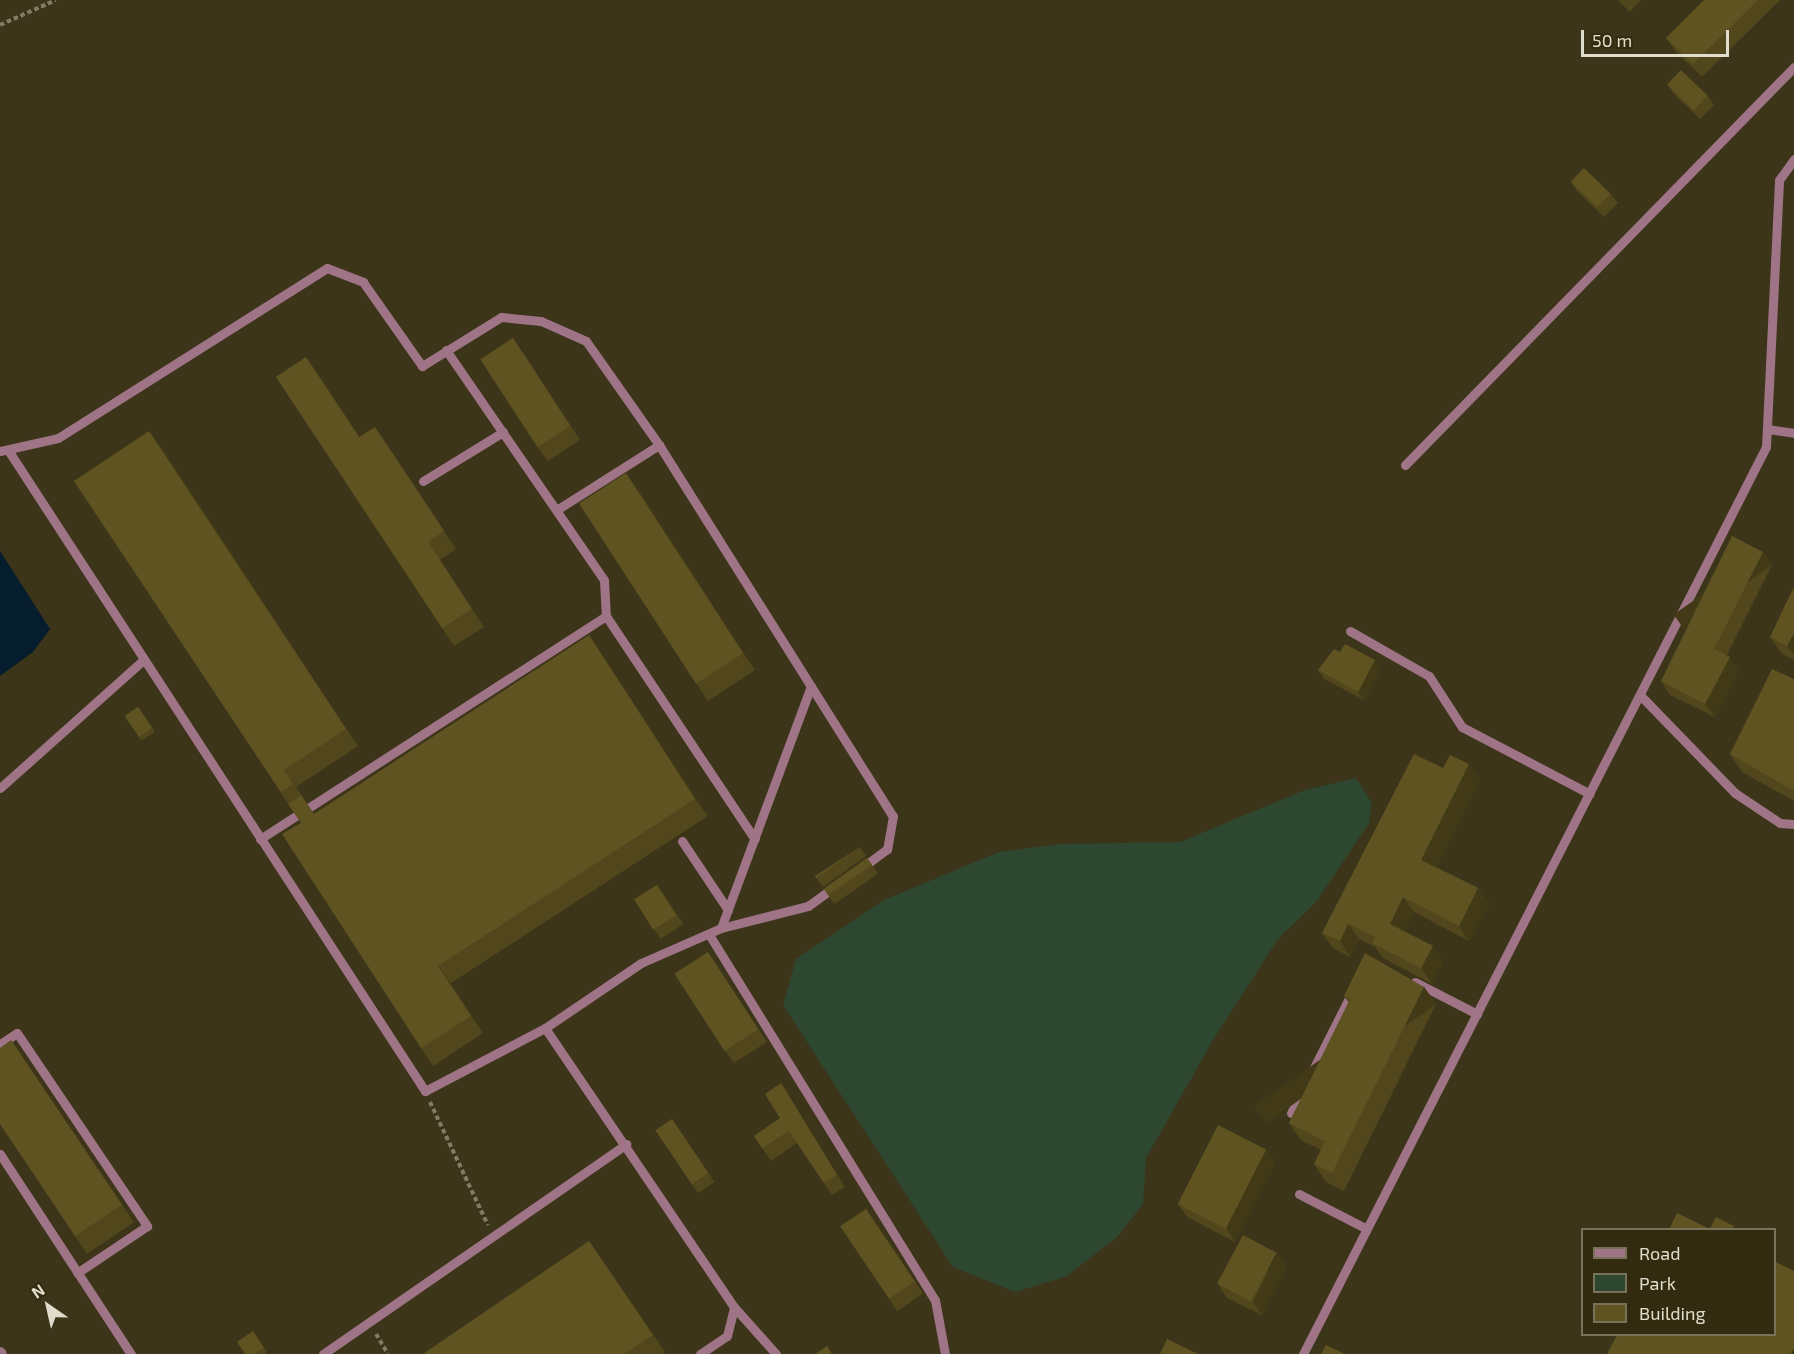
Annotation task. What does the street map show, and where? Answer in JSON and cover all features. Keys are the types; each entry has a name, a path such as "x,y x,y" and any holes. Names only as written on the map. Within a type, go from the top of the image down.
{"lane":[{"path":"1405,465 1794,67"},
{"path":"1303,1354 1766,447 1779,180 1794,159"},
{"path":"327,268 363,282 422,366 501,317 541,321 586,341 658,445 888,808 893,839 887,849 808,906 721,928 710,936 641,963 545,1028 425,1091 4,451 58,438 327,268"},
{"path":"446,350 558,509 604,580 606,616 755,839"},
{"path":"1767,429 1794,433"},
{"path":"423,481 503,432"},
{"path":"558,509 658,445"},
{"path":"260,839 606,616"},
{"path":"1350,631 1429,676 1462,727 1590,794"},
{"path":"0,788 141,662"},
{"path":"721,928 811,686"},
{"path":"1640,695 1736,793 1780,823 1794,824"},
{"path":"682,841 728,910"},
{"path":"710,936 935,1300 945,1354"},
{"path":"1398,974 1477,1014"},
{"path":"1291,1113 1358,980"},
{"path":"545,1028 626,1144 734,1307 776,1354"},
{"path":"0,1044 17,1033 147,1226 77,1273"},
{"path":"322,1354 626,1144"},
{"path":"0,1154 130,1354"},
{"path":"1299,1194 1367,1228"},
{"path":"700,1354 726,1336 734,1307"}],"path":[{"path":"0,25 56,0"},
{"path":"425,1091 494,1237"},
{"path":"369,1323 388,1354"}],"green space":[{"path":"1356,778 1372,803 1369,823 1316,902 1278,939 1213,1040 1146,1158 1143,1204 1117,1237 1067,1276 1015,1292 953,1267 783,1005 796,959 884,900 999,852 1061,844 1180,842 1305,790"}],"water":[{"path":"0,551 50,629 33,652 0,676"}],"building":[{"path":"1704,0 1758,0 1693,64 1666,38"},
{"path":"1681,70 1708,96 1694,110 1667,84"},
{"path":"1584,168 1611,194 1597,207 1571,182"},
{"path":"513,338 570,426 537,447 480,359"},
{"path":"306,357 359,437 375,427 444,531 428,542 472,609 442,628 276,377"},
{"path":"149,431 346,729 284,770 293,784 281,792 74,481"},
{"path":"626,473 743,653 696,684 579,503"},
{"path":"1732,536 1763,552 1714,649 1730,657 1705,704 1661,681"},
{"path":"1794,587 1794,636 1787,646 1770,637"},
{"path":"589,635 695,799 438,966 471,1016 421,1048 282,834 301,823 288,804 301,795 314,814"},
{"path":"1345,644 1375,660 1358,692 1318,670 1334,649 1340,652"},
{"path":"1772,669 1794,679 1794,791 1730,754"},
{"path":"138,707 152,728 139,737 125,716"},
{"path":"1414,754 1443,768 1450,755 1469,764 1421,860 1478,888 1459,926 1403,897 1390,924 1433,946 1421,968 1372,943 1375,937 1348,924 1340,941 1322,933"},
{"path":"860,847 816,878 815,876"},
{"path":"867,858 872,865 828,895 824,889"},
{"path":"657,885 676,916 653,930 634,899"},
{"path":"708,952 758,1029 725,1051 674,974"},
{"path":"1365,953 1424,987 1332,1173 1314,1164 1325,1141 1289,1123 1350,999 1344,996"},
{"path":"11,1040 122,1205 75,1236 0,1124 0,1048"},
{"path":"781,1083 837,1175 824,1183 789,1131 762,1148 754,1136 780,1118 765,1094"},
{"path":"672,1119 708,1173 692,1184 655,1130"},
{"path":"1218,1125 1266,1150 1226,1229 1178,1204"},
{"path":"866,1209 915,1281 889,1298 840,1226"},
{"path":"1677,1213 1708,1228 1670,1228"},
{"path":"1716,1217 1734,1226 1733,1228 1710,1228"},
{"path":"1243,1235 1277,1253 1251,1301 1217,1284"},
{"path":"589,1241 653,1335 624,1354 423,1354"},
{"path":"1776,1262 1794,1271 1794,1348 1791,1354 1607,1354 1616,1336 1776,1336"},
{"path":"253,1331 264,1348 254,1354 245,1354 237,1342"},
{"path":"1167,1339 1198,1354 1160,1354"},
{"path":"1326,1345 1345,1354 1321,1354"},
{"path":"827,1346 832,1354 815,1354"}]}
